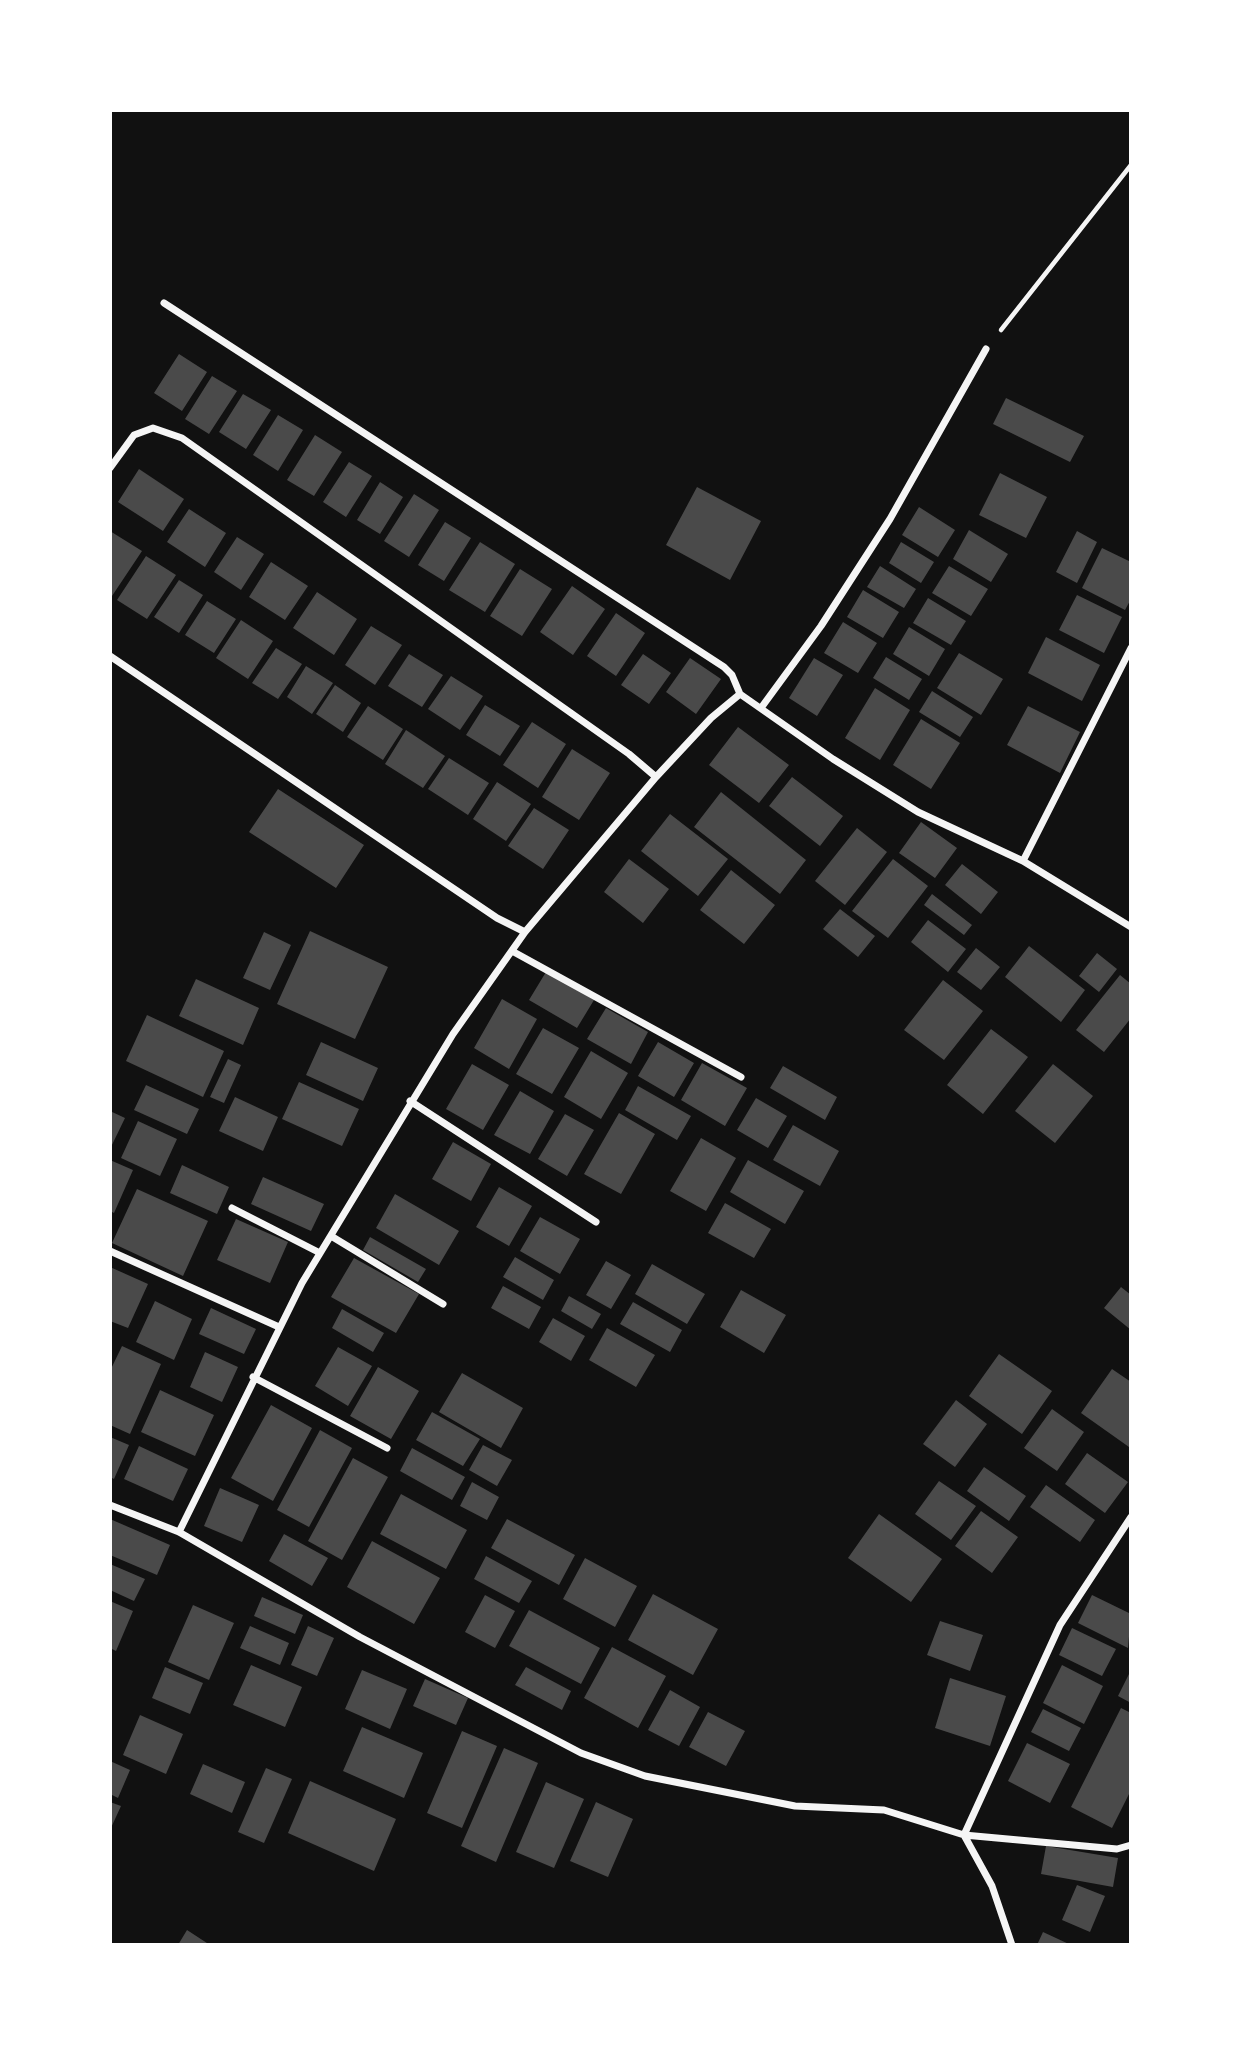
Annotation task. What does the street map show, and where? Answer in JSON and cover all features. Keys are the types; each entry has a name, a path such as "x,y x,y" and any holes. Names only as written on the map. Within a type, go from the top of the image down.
{"street":[{"path":"164,303 724,667 732,675 740,694 833,760 918,812 1023,861 1131,928"},
{"path":"761,708 821,626 890,519 986,349"},
{"path":"110,467 134,435 153,428 182,438 629,754 656,777"},
{"path":"1023,861 1131,648"},
{"path":"110,656 497,918 525,932"},
{"path":"179,1532 279,1328 410,1101 525,932 656,777 711,718 740,694"},
{"path":"512,951 741,1077"},
{"path":"410,1101 596,1222"},
{"path":"232,1208 320,1253"},
{"path":"331,1236 443,1304"},
{"path":"110,1251 279,1328"},
{"path":"253,1377 387,1448"},
{"path":"110,1505 179,1532 360,1637 581,1753 645,1776 701,1790 794,1806 884,1810 964,1835 1117,1849 1131,1845"},
{"path":"964,1835 1060,1625 1131,1517"},
{"path":"964,1835 992,1886 1012,1945"}],"path":[{"path":"986,349 1131,165"}],"building":[{"path":"179,354 207,372 182,411 154,393"},
{"path":"212,376 237,391 209,434 185,419"},
{"path":"243,394 271,410 246,449 219,432"},
{"path":"1006,398 1084,436 1070,462 993,424"},
{"path":"278,415 303,430 278,471 253,455"},
{"path":"315,435 342,452 314,496 287,480"},
{"path":"349,462 372,476 346,517 323,502"},
{"path":"139,469 184,499 163,531 118,502"},
{"path":"1000,473 1047,497 1026,538 979,515"},
{"path":"380,482 403,497 380,534 357,520"},
{"path":"697,487 761,521 730,580 666,545"},
{"path":"414,494 439,510 409,557 384,541"},
{"path":"919,507 955,530 938,557 902,535"},
{"path":"189,509 226,533 205,567 167,542"},
{"path":"445,522 471,538 444,581 418,565"},
{"path":"969,530 1008,554 991,582 953,559"},
{"path":"110,531 142,551 110,599"},
{"path":"1077,531 1097,542 1077,583 1056,572"},
{"path":"237,537 264,554 241,590 214,572"},
{"path":"480,542 515,564 485,612 449,590"},
{"path":"901,542 934,562 921,583 889,563"},
{"path":"1102,548 1131,562 1131,599 1125,610 1082,588"},
{"path":"146,556 176,575 147,619 117,600"},
{"path":"271,562 308,586 285,620 249,597"},
{"path":"880,566 916,589 904,608 867,587"},
{"path":"949,566 988,589 971,616 932,593"},
{"path":"520,569 552,589 522,636 490,616"},
{"path":"179,580 203,595 179,633 154,617"},
{"path":"572,586 605,609 573,655 540,632"},
{"path":"863,590 899,612 883,638 847,617"},
{"path":"317,592 357,619 334,655 293,628"},
{"path":"1077,595 1122,617 1104,653 1059,630"},
{"path":"928,598 966,621 951,645 913,623"},
{"path":"207,601 236,619 214,653 185,635"},
{"path":"616,613 645,633 616,676 587,656"},
{"path":"241,620 273,641 248,679 216,658"},
{"path":"843,622 877,643 858,673 824,653"},
{"path":"371,626 402,645 375,685 345,665"},
{"path":"909,627 945,649 929,676 893,654"},
{"path":"1046,637 1100,665 1082,701 1028,673"},
{"path":"276,648 302,664 278,699 252,683"},
{"path":"959,653 1003,679 981,715 937,688"},
{"path":"409,654 443,675 422,707 388,686"},
{"path":"643,654 671,673 649,704 621,685"},
{"path":"886,657 922,679 909,700 873,678"},
{"path":"690,658 721,679 696,714 666,692"},
{"path":"814,658 843,675 817,716 789,698"},
{"path":"306,666 333,683 312,714 287,697"},
{"path":"451,676 483,696 460,730 428,709"},
{"path":"335,685 361,703 343,732 316,714"},
{"path":"875,688 910,710 880,760 845,738"},
{"path":"932,691 973,717 960,737 919,712"},
{"path":"485,705 520,726 500,756 466,735"},
{"path":"368,706 403,729 383,760 347,737"},
{"path":"1028,706 1080,732 1060,773 1007,745"},
{"path":"921,719 960,743 931,789 893,765"},
{"path":"532,722 566,744 538,788 503,765"},
{"path":"738,727 789,765 759,803 709,765"},
{"path":"406,730 445,756 423,788 385,764"},
{"path":"572,749 610,773 579,820 542,797"},
{"path":"449,758 489,783 468,815 428,789"},
{"path":"792,777 843,816 820,846 769,806"},
{"path":"497,782 531,804 506,841 473,819"},
{"path":"278,789 364,845 336,888 249,832"},
{"path":"721,792 806,860 780,894 694,827"},
{"path":"534,808 569,830 543,869 508,846"},
{"path":"670,814 728,859 698,896 641,851"},
{"path":"921,822 957,848 935,878 899,853"},
{"path":"857,828 887,852 845,905 815,881"},
{"path":"629,859 669,889 643,923 604,892"},
{"path":"893,859 928,886 888,938 852,911"},
{"path":"962,864 998,892 981,914 945,885"},
{"path":"731,870 775,905 744,944 700,910"},
{"path":"932,894 972,925 964,935 924,905"},
{"path":"840,909 875,936 858,957 823,929"},
{"path":"928,920 966,949 948,972 911,942"},
{"path":"310,931 388,967 355,1039 277,1004"},
{"path":"264,932 291,945 270,990 243,978"},
{"path":"1029,946 1085,990 1061,1022 1005,977"},
{"path":"976,948 1000,967 981,990 957,972"},
{"path":"1097,953 1117,969 1099,992 1079,976"},
{"path":"546,972 594,1000 577,1028 529,1000"},
{"path":"1120,975 1131,984 1131,1018 1104,1052 1076,1030"},
{"path":"196,979 259,1008 243,1045 179,1016"},
{"path":"943,980 983,1011 944,1060 904,1030"},
{"path":"502,999 537,1019 509,1069 474,1048"},
{"path":"606,1008 648,1032 631,1064 587,1039"},
{"path":"147,1015 224,1051 203,1097 126,1061"},
{"path":"543,1028 579,1048 552,1094 516,1074"},
{"path":"991,1029 1028,1057 983,1114 947,1085"},
{"path":"321,1042 378,1068 363,1101 306,1075"},
{"path":"658,1042 694,1063 674,1097 638,1076"},
{"path":"591,1051 628,1073 601,1119 564,1097"},
{"path":"228,1059 241,1065 224,1103 210,1097"},
{"path":"702,1063 747,1088 725,1126 681,1100"},
{"path":"472,1064 509,1085 483,1130 446,1109"},
{"path":"1053,1064 1093,1096 1055,1143 1015,1111"},
{"path":"783,1066 837,1097 825,1120 770,1088"},
{"path":"299,1082 359,1109 342,1146 282,1119"},
{"path":"146,1085 199,1109 187,1134 134,1110"},
{"path":"638,1086 691,1116 677,1140 625,1110"},
{"path":"520,1091 554,1111 530,1154 494,1135"},
{"path":"235,1097 278,1117 263,1151 219,1131"},
{"path":"756,1098 787,1116 768,1148 737,1130"},
{"path":"110,1111 125,1118 110,1149"},
{"path":"619,1113 655,1134 621,1194 584,1174"},
{"path":"565,1114 594,1130 567,1176 538,1159"},
{"path":"138,1121 177,1139 160,1176 121,1158"},
{"path":"793,1125 839,1151 820,1186 773,1160"},
{"path":"701,1138 736,1158 706,1211 670,1191"},
{"path":"453,1142 491,1164 471,1201 432,1179"},
{"path":"110,1160 133,1170 114,1213 110,1211"},
{"path":"748,1160 804,1191 785,1224 730,1192"},
{"path":"182,1165 229,1187 217,1214 170,1193"},
{"path":"263,1177 324,1204 311,1231 251,1204"},
{"path":"499,1187 532,1206 509,1246 476,1227"},
{"path":"137,1189 208,1221 183,1276 112,1243"},
{"path":"395,1194 459,1231 439,1265 376,1228"},
{"path":"725,1203 771,1229 754,1258 708,1233"},
{"path":"540,1217 580,1239 560,1274 520,1251"},
{"path":"236,1219 288,1242 270,1283 217,1260"},
{"path":"370,1237 426,1269 418,1282 363,1250"},
{"path":"515,1257 554,1280 543,1300 503,1277"},
{"path":"354,1258 419,1294 396,1333 331,1297"},
{"path":"606,1261 631,1275 611,1309 586,1295"},
{"path":"652,1264 705,1294 687,1324 635,1294"},
{"path":"110,1267 148,1284 128,1328 110,1321"},
{"path":"503,1286 541,1307 529,1329 491,1308"},
{"path":"1121,1287 1131,1295 1131,1330 1104,1308"},
{"path":"741,1290 786,1315 764,1353 720,1327"},
{"path":"569,1296 601,1314 592,1329 561,1311"},
{"path":"155,1301 192,1319 174,1360 136,1342"},
{"path":"633,1302 682,1330 670,1352 620,1324"},
{"path":"211,1308 256,1329 244,1354 199,1334"},
{"path":"342,1309 384,1333 373,1352 332,1328"},
{"path":"553,1318 585,1336 571,1361 539,1342"},
{"path":"607,1328 655,1355 636,1387 589,1360"},
{"path":"122,1346 161,1364 130,1434 110,1425 110,1371"},
{"path":"338,1347 372,1366 348,1406 315,1386"},
{"path":"205,1352 238,1367 222,1402 190,1387"},
{"path":"999,1354 1052,1391 1022,1434 969,1396"},
{"path":"378,1367 419,1391 391,1439 350,1416"},
{"path":"1112,1369 1131,1382 1129,1447 1081,1413"},
{"path":"462,1373 523,1408 501,1448 439,1412"},
{"path":"160,1390 214,1415 195,1456 141,1432"},
{"path":"956,1400 987,1424 955,1467 923,1444"},
{"path":"271,1405 312,1428 273,1501 231,1478"},
{"path":"1052,1409 1084,1432 1057,1471 1024,1448"},
{"path":"432,1412 480,1439 463,1466 416,1440"},
{"path":"320,1430 352,1448 309,1527 277,1510"},
{"path":"110,1437 129,1445 114,1479 110,1477"},
{"path":"483,1445 512,1460 497,1486 469,1470"},
{"path":"139,1446 188,1469 173,1501 124,1479"},
{"path":"412,1448 465,1477 452,1500 400,1471"},
{"path":"1087,1453 1128,1482 1105,1513 1065,1484"},
{"path":"353,1458 388,1477 342,1560 308,1541"},
{"path":"984,1467 1026,1496 1009,1521 967,1491"},
{"path":"939,1481 976,1506 951,1540 915,1514"},
{"path":"472,1482 499,1497 487,1520 460,1506"},
{"path":"1046,1485 1095,1520 1080,1542 1030,1507"},
{"path":"220,1488 259,1505 242,1542 204,1526"},
{"path":"401,1494 467,1530 446,1569 380,1534"},
{"path":"981,1511 1018,1537 992,1573 955,1546"},
{"path":"879,1514 942,1559 911,1602 848,1558"},
{"path":"110,1519 170,1545 157,1575 110,1555"},
{"path":"507,1519 575,1555 559,1585 491,1548"},
{"path":"284,1534 328,1558 312,1586 269,1561"},
{"path":"372,1541 440,1578 414,1624 347,1587"},
{"path":"486,1556 532,1581 519,1603 474,1579"},
{"path":"585,1558 637,1586 615,1627 563,1599"},
{"path":"110,1564 145,1579 134,1601 110,1590"},
{"path":"653,1594 718,1629 693,1675 628,1640"},
{"path":"485,1595 515,1611 495,1648 465,1632"},
{"path":"1092,1595 1131,1614 1128,1648 1078,1623"},
{"path":"262,1597 303,1615 295,1634 254,1616"},
{"path":"110,1601 133,1611 116,1651 110,1648"},
{"path":"193,1605 234,1623 209,1680 168,1662"},
{"path":"529,1610 600,1648 581,1684 509,1646"},
{"path":"940,1621 983,1635 970,1671 927,1655"},
{"path":"250,1626 289,1643 280,1665 240,1648"},
{"path":"308,1626 334,1638 317,1676 291,1665"},
{"path":"1072,1628 1116,1649 1102,1676 1059,1655"},
{"path":"612,1647 666,1676 638,1728 584,1698"},
{"path":"251,1665 302,1687 285,1727 233,1705"},
{"path":"1062,1665 1103,1686 1084,1724 1043,1703"},
{"path":"165,1667 203,1683 190,1714 152,1698"},
{"path":"526,1667 571,1691 562,1710 515,1685"},
{"path":"362,1670 407,1689 390,1729 345,1709"},
{"path":"1131,1670 1131,1703 1118,1696"},
{"path":"950,1678 1006,1696 990,1746 935,1728"},
{"path":"425,1679 468,1698 456,1725 413,1706"},
{"path":"670,1690 700,1707 679,1746 648,1730"},
{"path":"1121,1708 1131,1713 1131,1790 1112,1828 1071,1807"},
{"path":"1043,1709 1081,1728 1069,1751 1031,1732"},
{"path":"708,1712 745,1731 726,1766 689,1747"},
{"path":"140,1715 183,1734 166,1774 123,1755"},
{"path":"362,1727 423,1753 404,1798 343,1771"},
{"path":"462,1731 497,1746 462,1828 427,1813"},
{"path":"1027,1743 1070,1764 1050,1803 1008,1781"},
{"path":"504,1748 538,1763 496,1862 461,1846"},
{"path":"110,1761 130,1770 118,1798 110,1794"},
{"path":"203,1764 245,1782 232,1813 190,1794"},
{"path":"266,1768 292,1779 264,1843 238,1832"},
{"path":"310,1781 396,1819 374,1871 288,1833"},
{"path":"546,1782 584,1799 554,1868 516,1852"},
{"path":"110,1802 121,1806 110,1830"},
{"path":"596,1802 633,1819 608,1877 570,1861"},
{"path":"1046,1846 1118,1858 1113,1887 1041,1874"},
{"path":"1077,1885 1105,1896 1090,1932 1062,1920"},
{"path":"187,1930 210,1945 178,1945"},
{"path":"1043,1932 1071,1945 1037,1945"}]}
